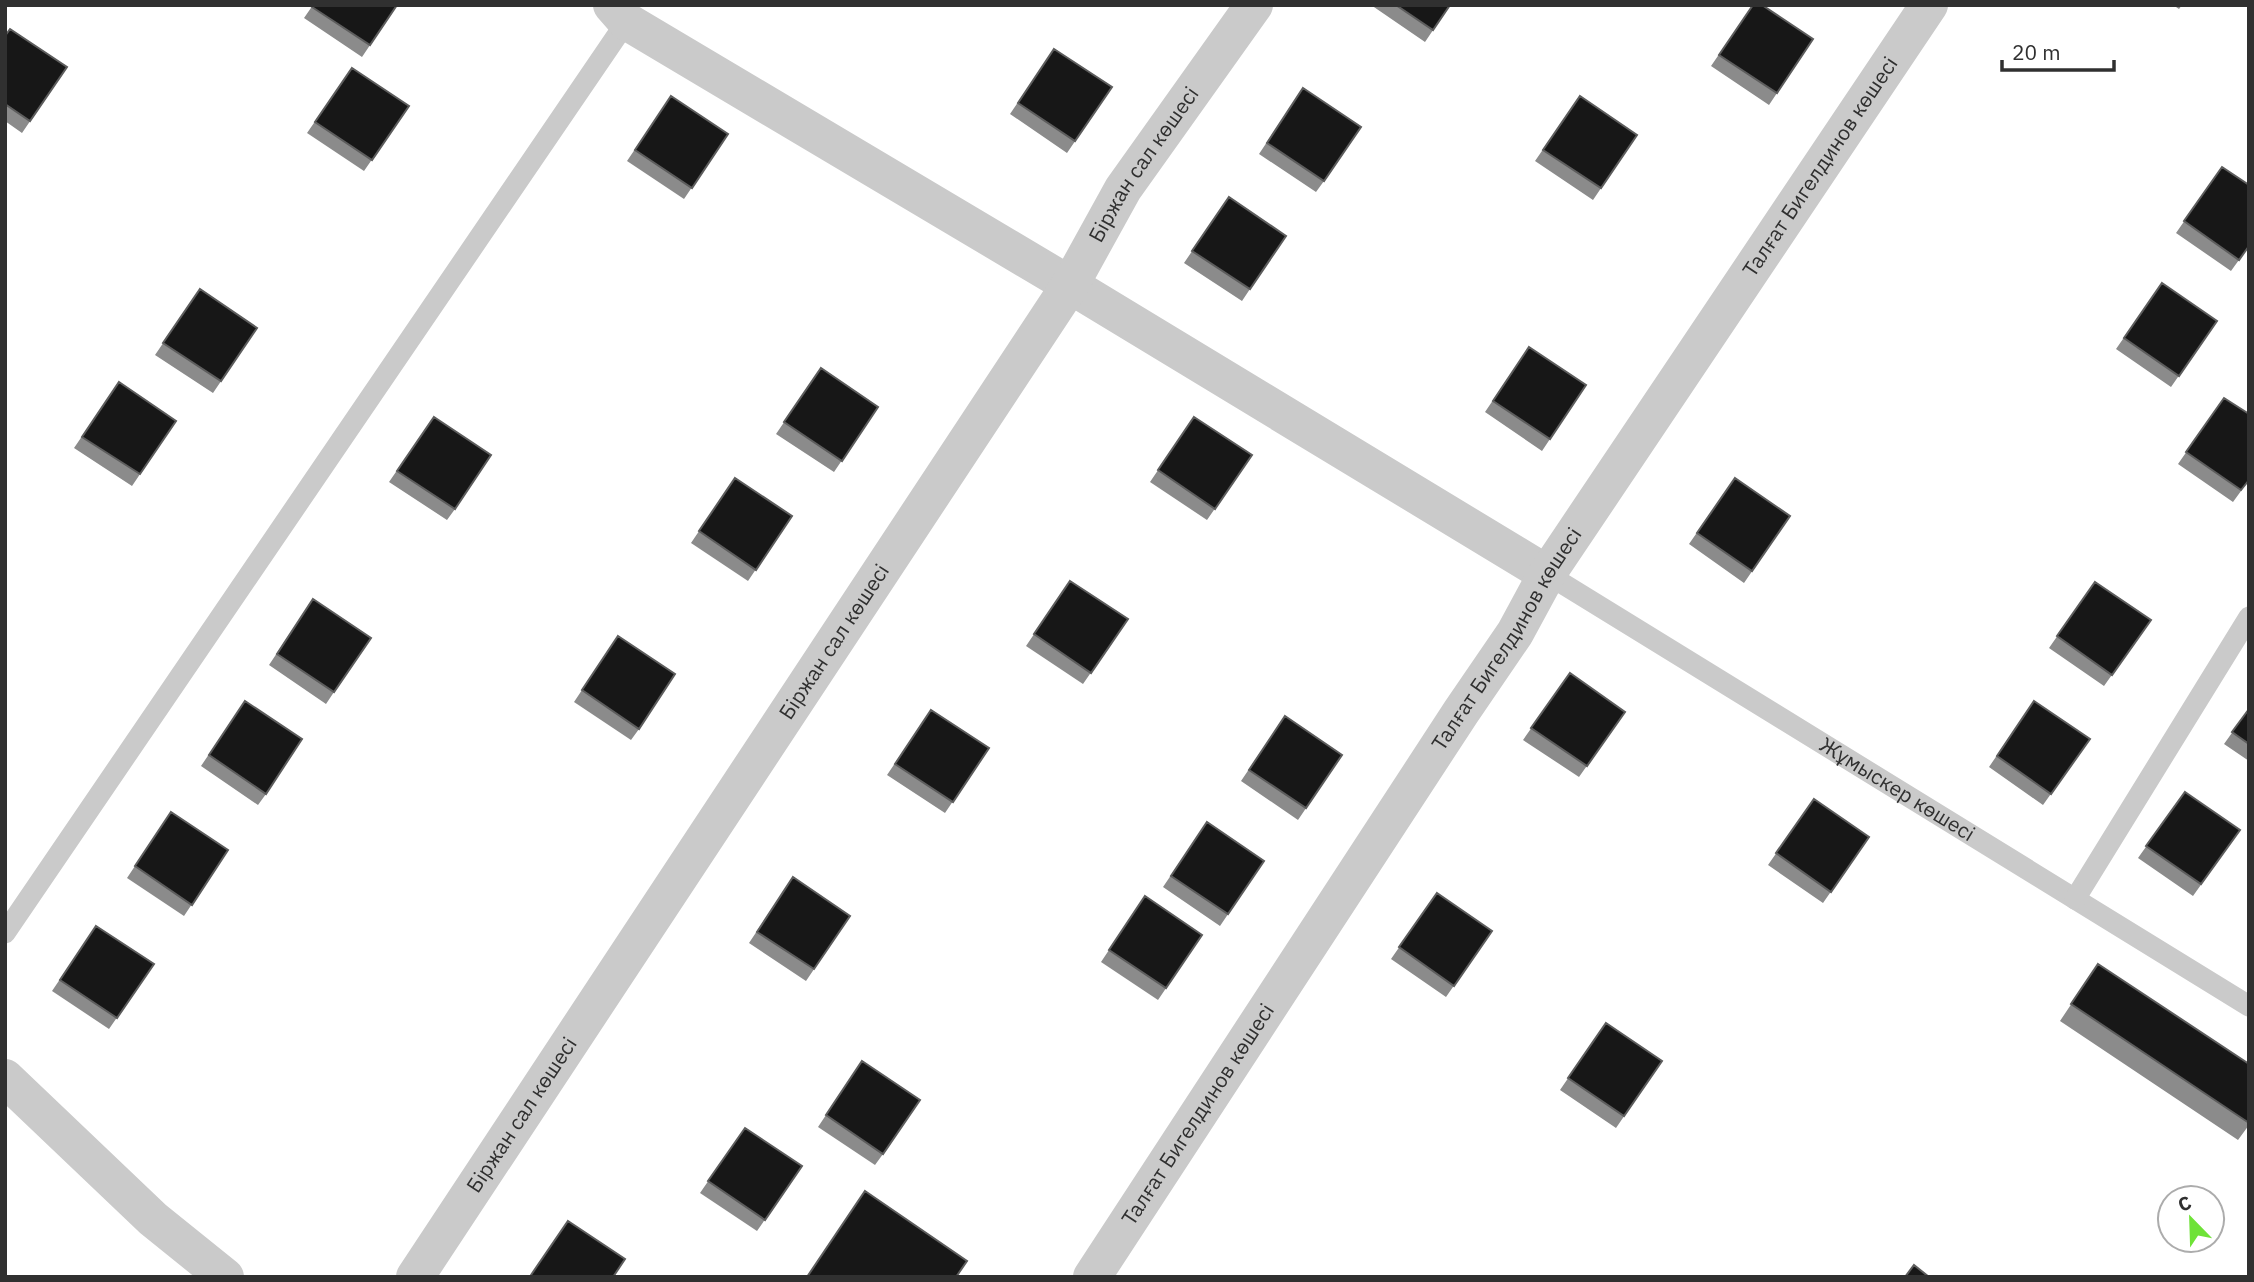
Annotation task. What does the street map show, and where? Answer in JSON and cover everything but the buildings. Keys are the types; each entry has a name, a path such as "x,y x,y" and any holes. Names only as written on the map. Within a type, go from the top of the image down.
{"street":[{"name":"Біржан сал көшесі","path":"415,1277 1070,285 1124,189 1254,5"},
{"name":"Талғат Бигелдинов көшесі","path":"1092,1277 1515,633 1547,574 1929,5"},
{"path":"625,11 1547,574"},
{"path":"5,1078 153,1219 225,1277"}],"lane":[{"path":"5,933 625,11"},
{"name":"Жұмыскер көшесі","path":"1547,574 2249,1006"},
{"path":"2075,899 2249,617"}]}
